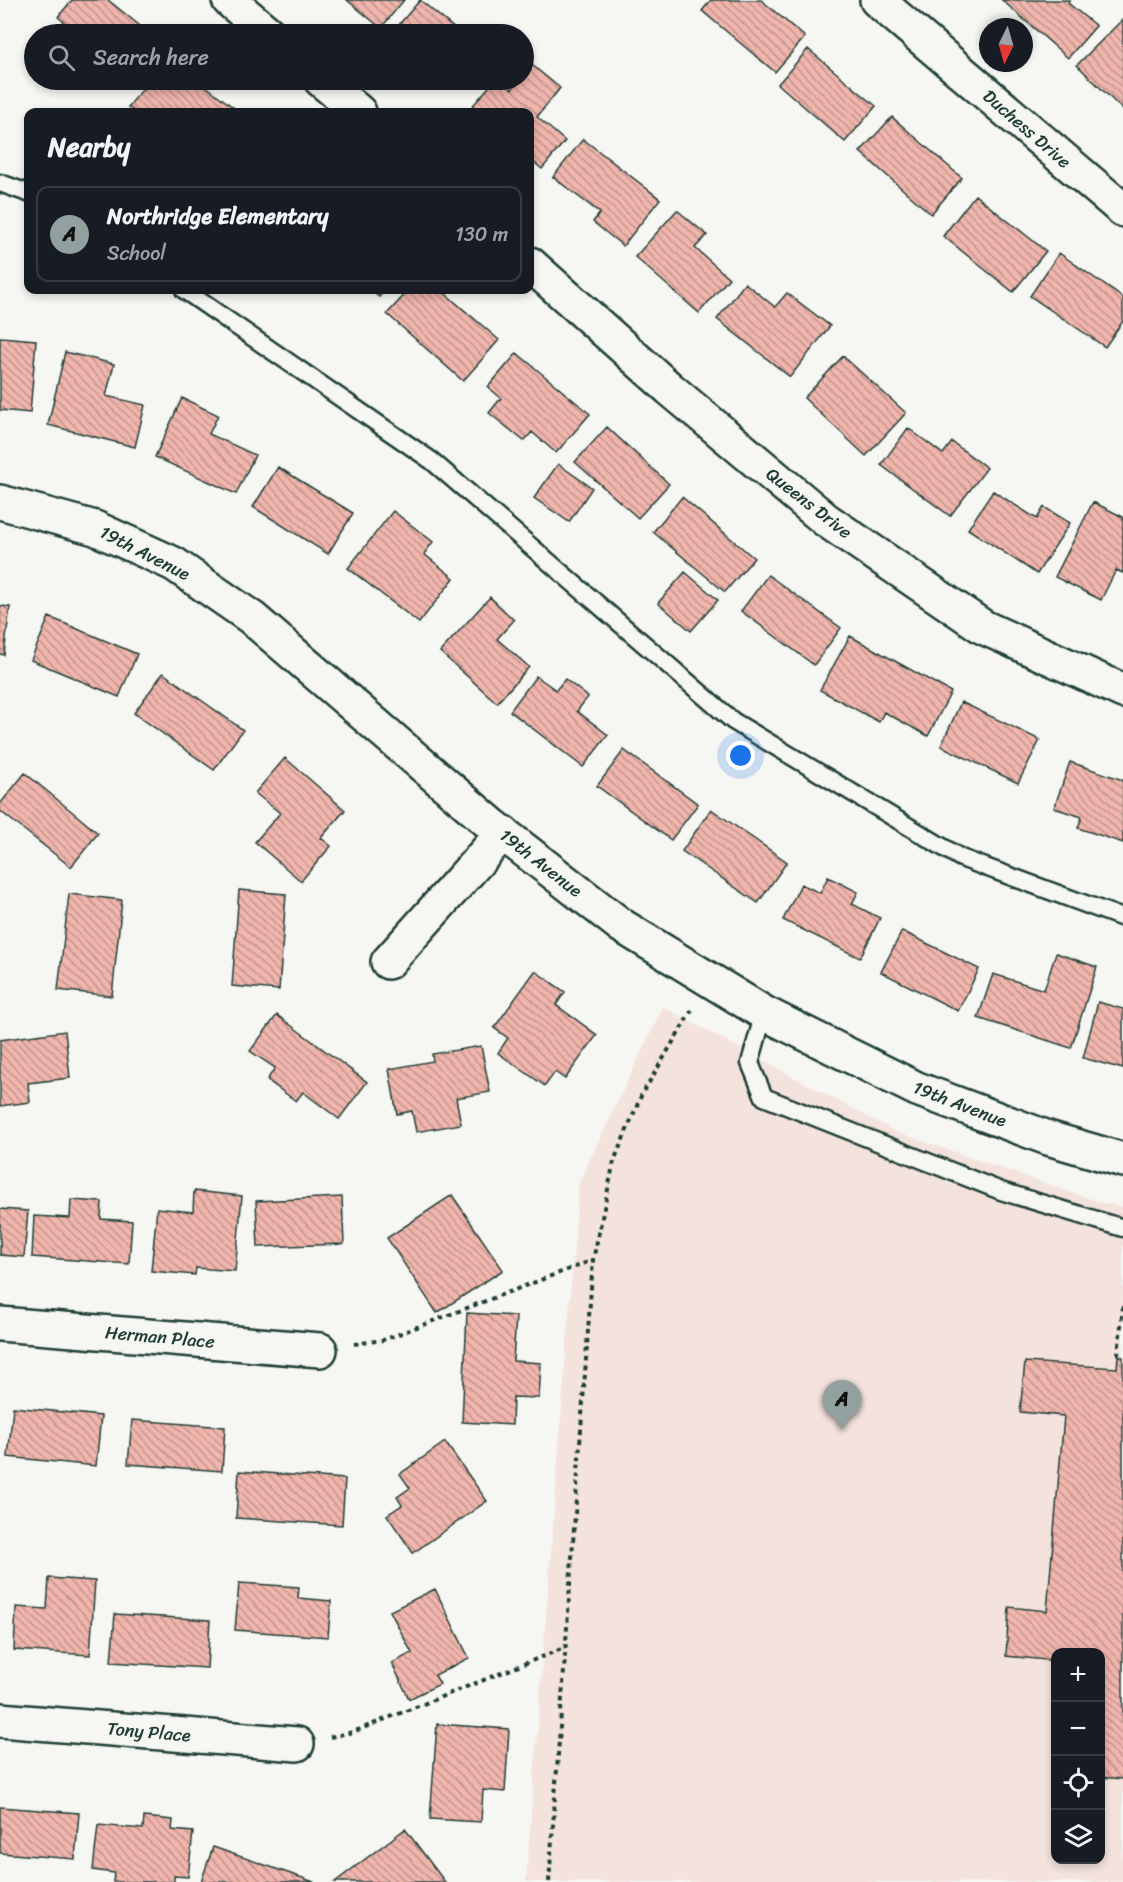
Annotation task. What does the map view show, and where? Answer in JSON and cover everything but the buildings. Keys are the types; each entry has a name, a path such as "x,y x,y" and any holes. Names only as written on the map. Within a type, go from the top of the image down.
{"street":[{"path":"229,0 257,24"},
{"name":"Duchess Drive","path":"877,0 1123,210"},
{"path":"333,90 354,108"},
{"name":"Queens Drive","path":"534,268 670,389 826,520 983,627 1123,691"},
{"name":"19th Avenue","path":"0,502 95,528 174,564 252,618 503,833 622,926 764,1013 917,1089 1048,1138 1123,1160"},
{"path":"388,962 503,833"},
{"name":"Herman Place","path":"0,1324 320,1350"},
{"name":"Tony Place","path":"0,1720 297,1744"}],"lane":[{"path":"0,183 24,192"},
{"path":"190,294 432,461 733,721 961,858 1123,918"},
{"path":"764,1013 750,1062 764,1097 1001,1191 1123,1228"}],"path":[{"path":"549,1882 593,1260 614,1161 641,1096 687,1022 707,979"},
{"path":"320,1350 383,1340 593,1260"},
{"path":"1123,1306 1118,1354 1123,1354"},
{"path":"297,1744 353,1732 564,1648"}],"shaded area":[{"path":"663,1007 896,1132 1102,1203 1123,1207 1123,1882 526,1882 579,1182"}],"place":[{"name":"Northridge Elementary","path":"842,1430"}]}
